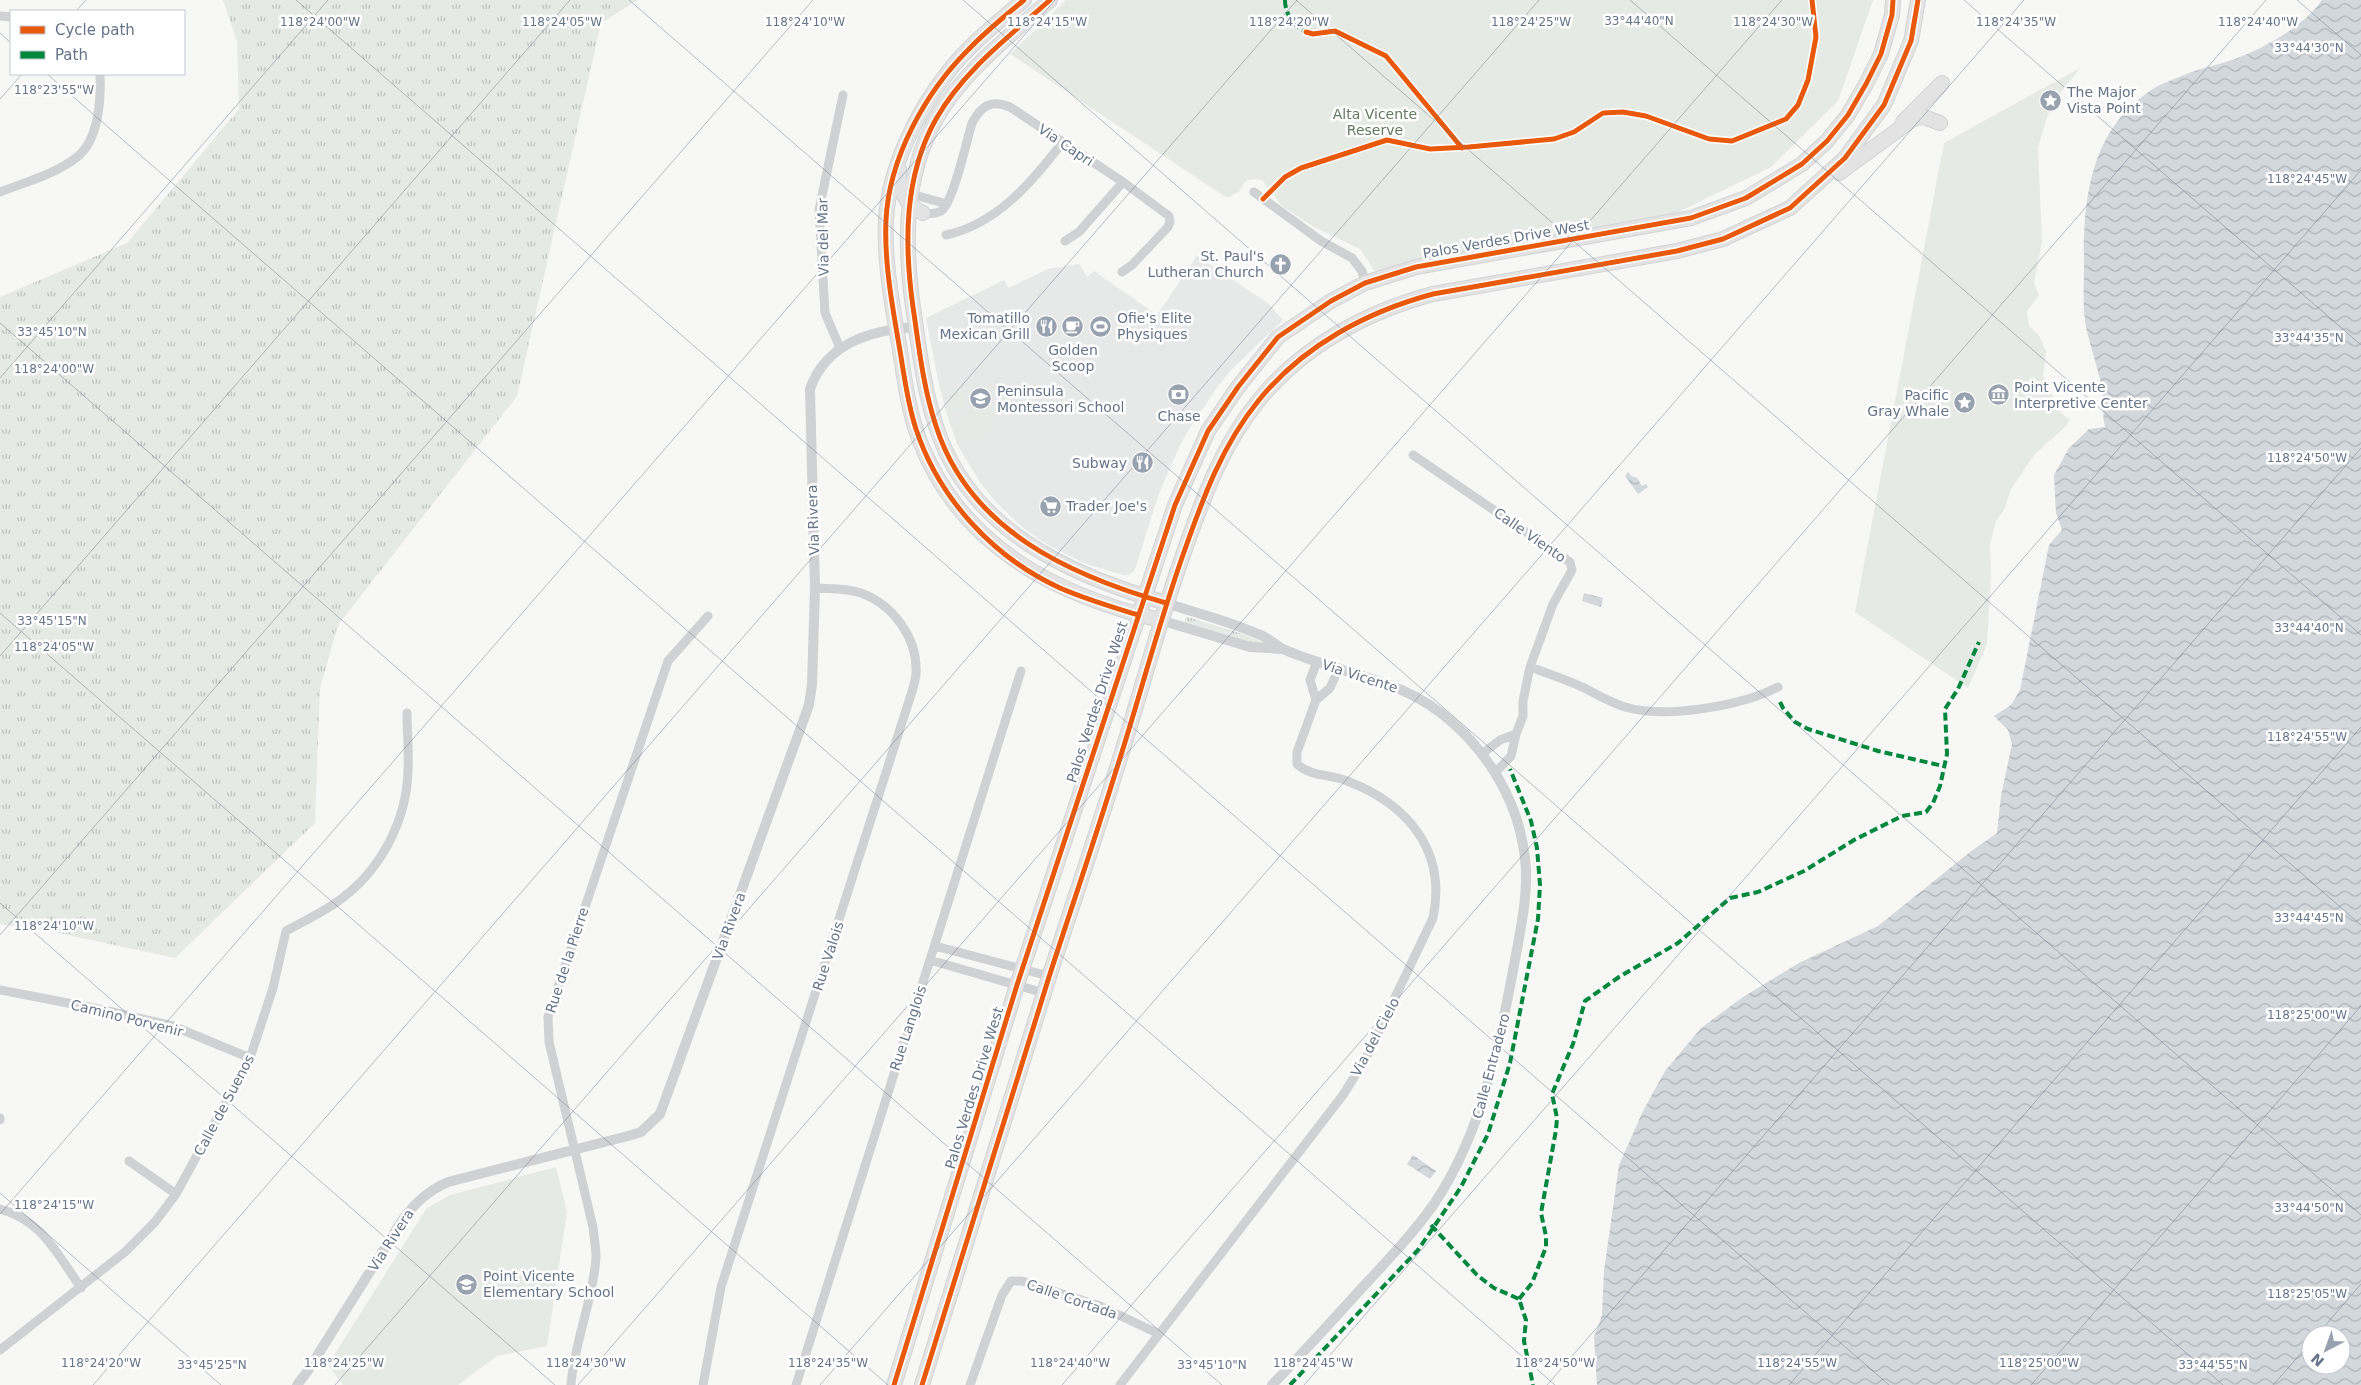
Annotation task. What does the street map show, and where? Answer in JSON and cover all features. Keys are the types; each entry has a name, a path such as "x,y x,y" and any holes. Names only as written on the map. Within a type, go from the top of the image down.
{"main road":[{"path":"1024,0 968,49 948,72 928,100 901,156 892,185 886,218 886,250 896,328 915,427 936,474 954,502 978,531 1004,554 1060,588 1138,615 1160,620"},
{"path":"1050,0 974,67 936,119 914,176 910,204 907,268 924,386 936,428 952,464 990,514 1029,546 1078,572 1166,603"},
{"name":"Palos Verdes Drive West","path":"894,1385 1017,985 1175,505 1208,431 1238,387 1278,337 1331,300 1365,283 1416,267 1691,218 1746,198 1802,164 1827,141 1848,115 1881,54 1892,15 1894,0"},
{"path":"1790,208 1845,158 1884,105 1911,41 1918,0"},
{"path":"1898,128 1942,83"},
{"path":"922,1385 1049,976 1116,772 1160,620 1203,497 1230,442 1258,401 1278,380 1319,346 1346,328 1389,307 1433,294 1677,251 1723,239 1790,208 1898,128 1913,119 1924,117 1940,123"},
{"path":"901,156 898,176 910,204 923,213"},
{"path":"915,427 927,436 949,478 957,483 965,483"}],"street":[{"path":"0,192 58,168 78,157 94,131 100,75"},
{"name":"Via del Mar","path":"840,348 825,313 820,210 823,183 843,95"},
{"name":"Via Capri","path":"947,204 972,123 984,106 991,103 1001,103 1010,107 1123,182 1169,216 1170,222 1132,266 1122,272"},
{"path":"946,235 961,232 1012,200 1036,177 1062,143"},
{"path":"1065,241 1079,232 1123,182"},
{"path":"1254,192 1321,241 1352,258 1362,271 1365,283"},
{"path":"910,204 947,204"},
{"path":"923,213 937,213 943,210 947,204"},
{"name":"Via Rivera","path":"297,1385 403,1219 416,1202 431,1190 448,1182 641,1132 660,1114 666,1102 809,705 812,684 815,588 810,389 819,370 827,359 840,348 863,336 896,328 916,327"},
{"name":"Calle Viento","path":"1413,455 1570,562 1572,570 1553,604 1530,667 1523,716 1516,734 1511,756 1496,772"},
{"name":"Rue Valois","path":"703,1385 722,1287 916,675 914,650 907,633 889,609 860,592 815,588"},
{"name":"Via Vicente","path":"1166,603 1260,634 1284,650 1317,662 1398,687 1424,701 1452,721 1496,772"},
{"name":"Rue de la Pierre","path":"571,1385 572,1365 593,1281 596,1257 593,1227 549,1042 548,1017 668,662 708,616"},
{"name":"Via Vicente","path":"1160,620 1250,647 1284,650"},
{"path":"1316,700 1310,680 1317,662"},
{"path":"1530,667 1564,679 1626,707 1642,710 1679,711 1705,708 1764,694 1778,687"},
{"name":"Via del Cielo","path":"1120,1385 1343,1095 1366,1058 1433,918 1437,898 1436,882 1428,850 1421,834 1409,820 1383,797 1345,780 1306,771 1297,764 1297,752 1316,700 1330,688 1339,668"},
{"name":"Rue Langlois","path":"796,1385 1021,671"},
{"name":"Calle de Suenos","path":"0,1350 125,1252 149,1228 176,1194 250,1058 274,988 286,930 346,896 369,872 387,847 400,818 408,771 407,713"},
{"path":"1482,754 1500,740 1516,734"},
{"name":"Calle Entradero","path":"1272,1385 1402,1246 1422,1220 1463,1154 1476,1124 1486,1092 1507,1004 1520,932 1526,884 1525,859 1520,828 1496,772"},
{"path":"935,946 1049,976"},
{"path":"930,960 1044,993"},
{"name":"Camino Porvenir","path":"0,990 104,1010 173,1026 250,1058"},
{"path":"129,1161 176,1194"},
{"path":"0,1209 21,1215 32,1224 45,1237 81,1288"},
{"name":"Calle Cortada","path":"970,1385 1002,1295 1011,1281 1022,1281 1100,1306 1159,1334"}],"shaded area":[{"path":"1197,256 1269,304 1283,320 1231,370 1217,387 1190,428 1180,445 1158,496 1135,570 1129,575 1123,575 1086,564 1046,544 1022,527 996,502 981,484 957,444 947,415 926,318 1004,280 1008,288 1048,269 1079,264 1087,277 1094,271 1157,315"}],"green space":[{"path":"223,0 638,0 601,23 517,396 338,625 320,688 315,823 175,958 45,930 0,924 0,297 127,243 239,109 237,41"},
{"name":"Alta Vicente Reserve","path":"1066,0 1873,0 1838,101 1771,167 1674,214 1488,246 1379,272 1374,270 1360,249 1314,227 1282,206 1262,180 1248,180 1243,184 1240,191 1227,198 1010,54"},
{"path":"2080,68 2051,105 2038,147 2042,242 2034,283 2039,295 2027,311 2029,326 2039,335 2046,352 2043,376 2061,413 2070,420 2064,428 2034,455 2011,489 2004,510 1996,521 1990,544 1991,576 1987,644 1968,688 1855,612 1944,143"},
{"path":"956,387 964,393 967,403 962,411 956,413 950,410 949,400"},
{"path":"978,400 996,412 974,445 955,433"},
{"path":"1188,617 1243,634 1267,644 1267,647 1185,622 1185,619"},
{"name":"Point Vicente Elementary School","path":"556,1167 567,1212 547,1346 497,1356 458,1385 343,1385 328,1365 426,1209 450,1195"}],"water":[{"path":"2322,0 2361,0 2361,1385 1597,1385 1594,1337 1602,1315 1604,1271 1619,1165 1643,1111 1665,1071 1701,1028 1743,997 1799,963 1878,926 1970,852 1997,833 2001,796 2012,744 2008,730 1994,716 2011,705 2020,690 2049,545 2062,530 2056,513 2054,475 2069,448 2089,429 2105,427 2102,390 2087,332 2084,312 2085,218 2093,171 2101,149 2113,128 2128,110 2151,90 2190,73 2235,59 2259,49 2305,19"},
{"path":"1628,472 1631,476 1637,478 1642,486 1646,484 1648,487 1638,494 1625,476"},
{"path":"1584,593 1603,598 1601,607 1582,601"},
{"path":"1413,1155 1436,1171 1430,1179 1407,1164"}],"marked path":[{"path":"1285,0 1289,16 1299,28 1309,33"},
{"path":"1519,1299 1532,1283 1546,1247 1546,1236 1541,1213 1556,1130 1557,1118 1552,1094 1573,1044 1585,1001 1619,977 1678,943 1730,898 1758,892 1804,871 1854,840 1902,816 1926,812 1933,803 1940,786 1947,754 1945,709 1958,689 1979,642"},
{"path":"1780,702 1795,722 1808,729 1878,751 1943,766"},
{"path":"1290,1385 1418,1250 1461,1187 1488,1134 1510,1063 1538,919 1540,885 1537,848 1531,821 1510,769"},
{"path":"1431,1225 1477,1275 1494,1288 1519,1299 1526,1320 1524,1341 1533,1385"}],"cycle path":[{"path":"1024,0 975,43 937,86 912,128 894,173 886,220 886,251 891,298 906,387 916,429 926,455 939,479 954,502 991,543 1013,560 1060,588 1138,615"},
{"path":"1050,0 974,69 947,101 925,141 912,187 908,234 910,283 919,352 936,426 951,462 972,494 998,520 1027,543 1059,562 1130,592 1166,603"},
{"path":"1263,199 1285,177 1301,168 1387,140 1430,149 1554,139 1574,132 1603,113 1623,112 1646,116 1709,139 1732,141 1786,119 1798,105 1808,80 1816,37 1812,0"},
{"path":"894,1385 1017,985 1175,505 1208,431 1238,387 1278,337 1331,301 1365,283 1416,267 1691,218 1746,198 1802,164 1827,141 1848,115 1881,54 1892,15 1893,0"},
{"path":"922,1385 1175,579 1215,473 1234,435 1246,417 1276,381 1295,363 1337,334 1360,321 1384,311 1433,294 1677,251 1723,239 1790,208 1845,158 1884,105 1911,41 1918,0"},
{"path":"1306,32 1313,34 1335,31 1386,56 1462,148"}],"place":[{"name":"The Major Vista Point","path":"2051,100"},
{"name":"St. Paul's Lutheran Church","path":"1280,264"},
{"name":"Tomatillo Mexican Grill","path":"1046,326"},
{"name":"Ofie's Elite Physiques","path":"1101,326"},
{"name":"Golden Scoop","path":"1073,327"},
{"name":"Chase","path":"1179,394"},
{"name":"Point Vicente Interpretive Center","path":"1998,395"},
{"name":"Peninsula Montessori School","path":"981,399"},
{"name":"Pacific Gray Whale","path":"1965,403"},
{"name":"Subway","path":"1143,463"},
{"name":"Trader Joe's","path":"1050,506"},
{"name":"Point Vicente Elementary School","path":"467,1284"}]}
